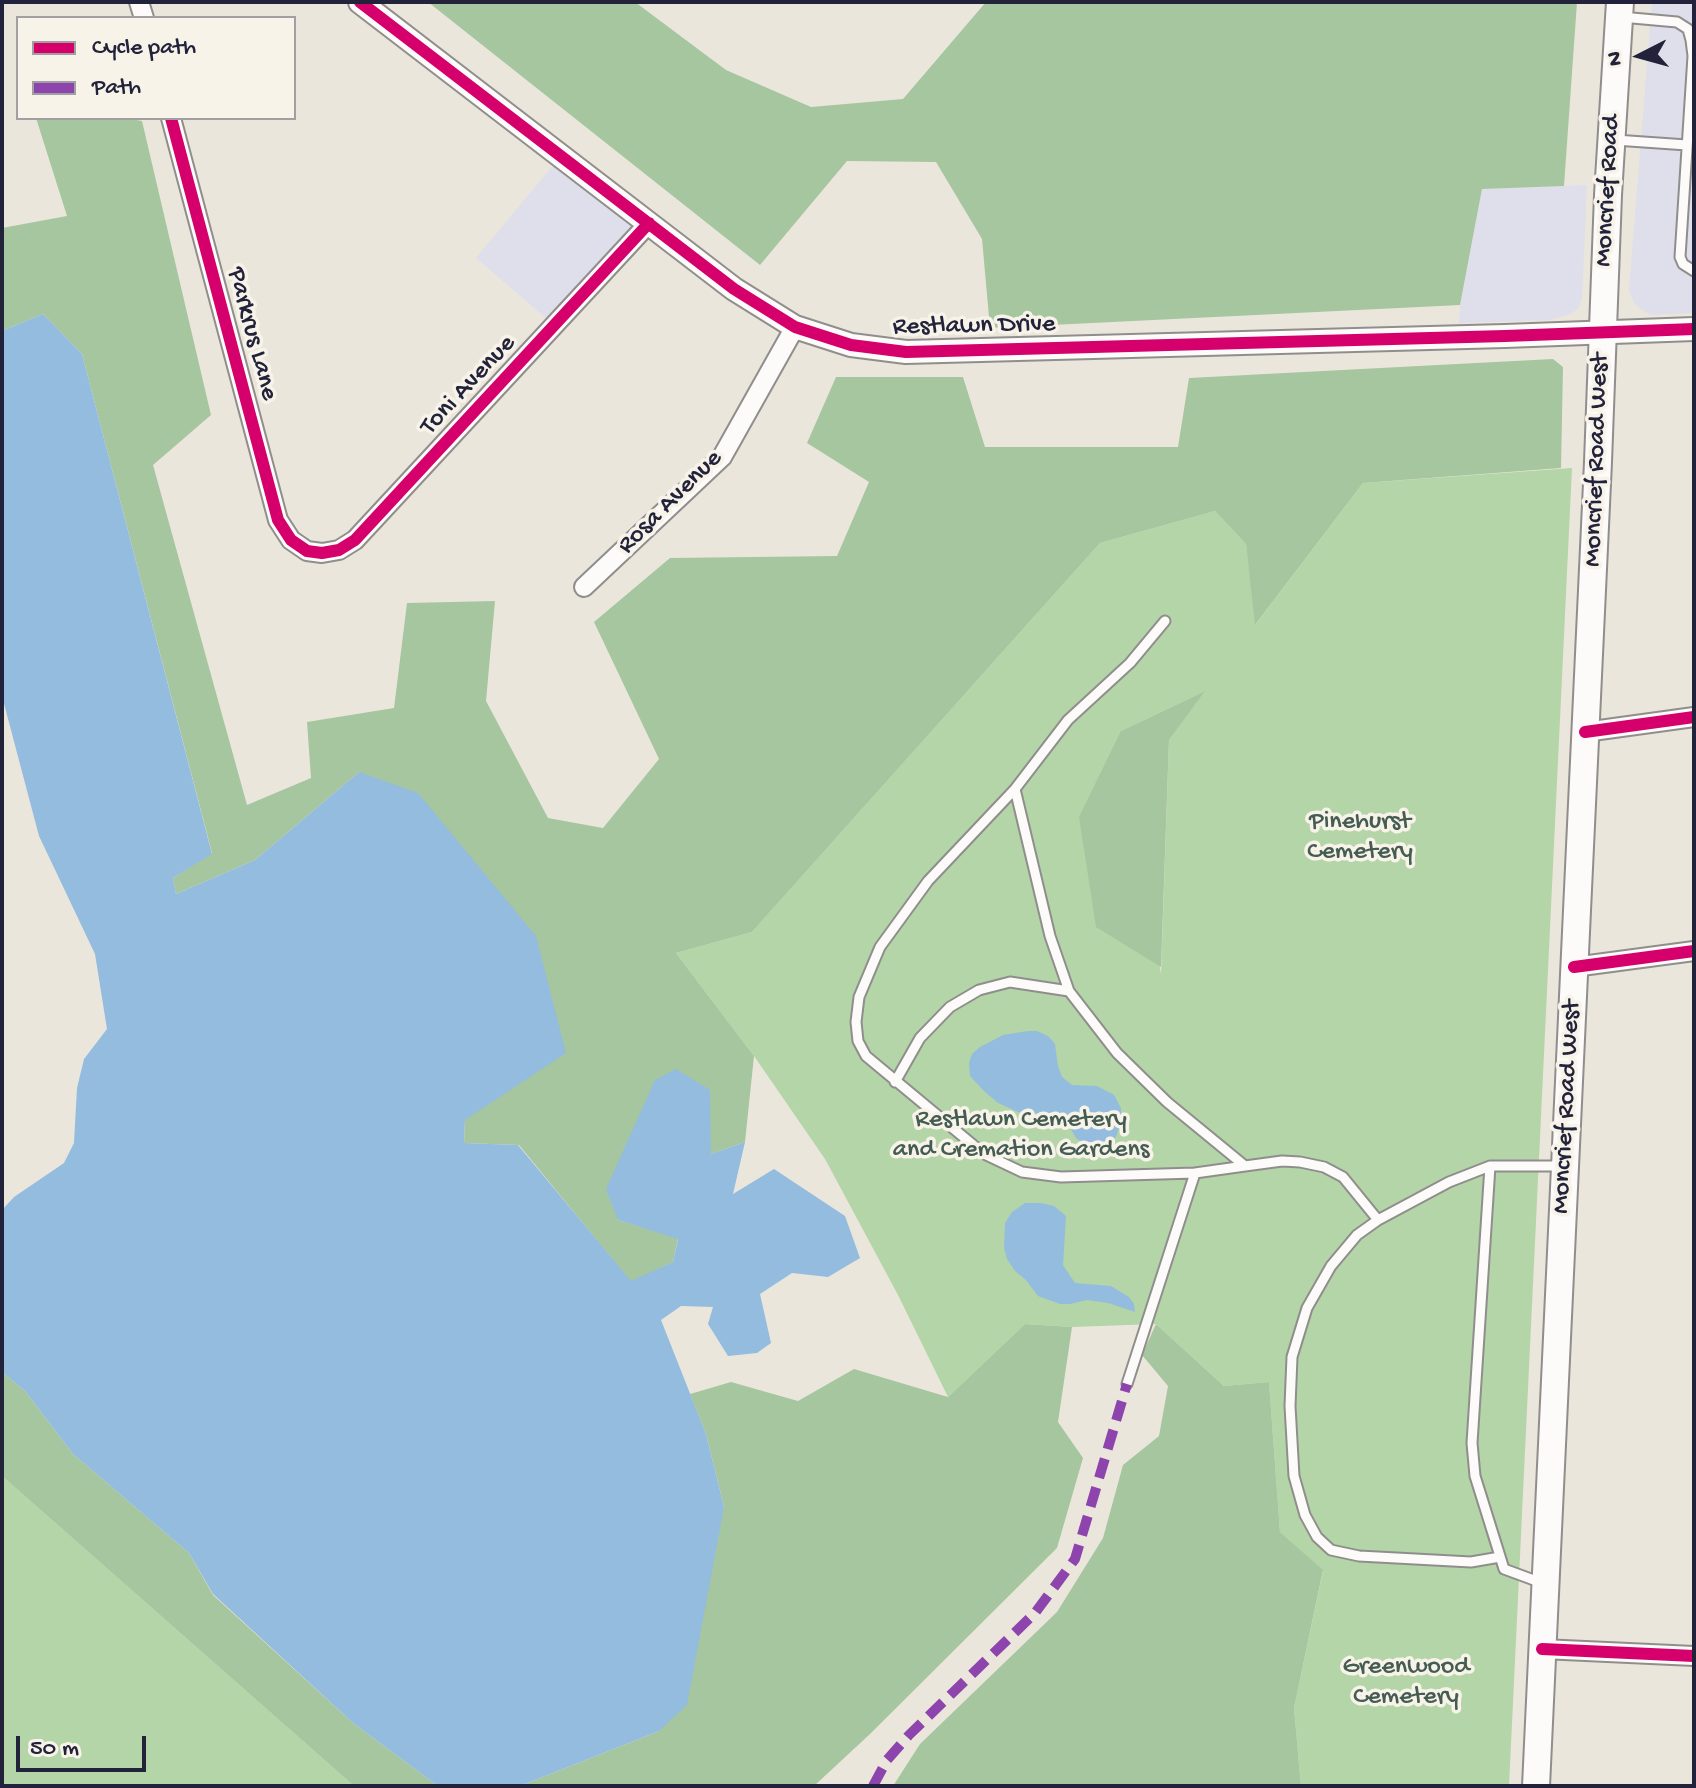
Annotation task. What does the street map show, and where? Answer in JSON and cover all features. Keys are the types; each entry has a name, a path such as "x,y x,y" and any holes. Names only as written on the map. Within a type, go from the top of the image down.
{"main road":[{"name":"Moncrief Road","path":"1603,332 1619,9"},
{"name":"Moncrief Road West","path":"1536,1786 1603,332"}],"street":[{"name":"Restlawn Drive","path":"360,2 734,289 795,327 851,345 906,352 1694,329"},
{"name":"Parkrus Lane","path":"172,120 278,520 291,540 307,551"},
{"name":"Toni Avenue","path":"307,551 322,553 339,550 355,540 649,223"},
{"name":"Rosa Avenue","path":"584,587 722,457 795,327"},
{"path":"1585,732 1694,717"},
{"path":"1574,967 1694,951"},
{"path":"1542,1649 1694,1656"}],"lane":[{"path":"1619,9 1677,22 1688,29 1693,56 1680,257 1683,264 1694,271"},
{"path":"1611,139 1687,145"},
{"path":"1165,621 1130,663 1068,720 1015,789 928,881 880,947 859,997 856,1022 858,1041 866,1056 984,1154 1022,1172 1061,1177 1195,1173 1282,1161 1300,1162 1324,1167 1343,1177 1378,1220"},
{"path":"1015,789 1050,936 1069,991 1117,1053 1167,1102 1245,1166"},
{"path":"895,1082 920,1038 950,1007 979,990 1010,982 1069,991"},
{"path":"1490,1166 1472,1443 1475,1476 1504,1569 1545,1584"},
{"path":"1500,1557 1471,1562 1359,1556 1331,1550 1317,1537 1305,1515 1294,1476 1290,1406 1292,1357 1307,1308 1331,1266 1357,1235 1378,1220 1449,1182 1490,1166 1565,1166"},
{"path":"1127,1384 1195,1173"}],"shaded area":[{"path":"1652,2 1694,2 1694,313 1652,315 1634,303 1629,290"},
{"path":"555,163 633,226 548,320 476,258"},
{"path":"1587,185 1582,299 1578,309 1550,320 1459,323 1482,189"}],"green space":[{"path":"428,2 635,2 726,70 811,107 903,99 986,2 1577,2 1564,186 1482,189 1460,305 990,328 982,239 936,162 847,161 760,265"},
{"path":"37,120 142,121 211,415 153,465 247,805 311,778 307,722 394,708 407,603 495,601 486,701 548,818 603,828 659,759 594,622 670,558 837,556 869,482 807,443 836,377 963,377 985,447 1178,447 1189,378 1553,359 1563,367 1561,468 1363,483 1255,625 1246,544 1215,511 1100,543 752,932 676,953 754,1056 745,1142 711,1154 618,1220 678,1238 673,1262 631,1282 519,1145 464,1143 465,1120 359,772 255,860 176,894 173,878 212,853 82,354 43,314 2,331 2,228 67,216"},
{"path":"1572,468 1509,1786 1301,1786 1294,1708 1323,1571 1280,1532 1269,1382 1224,1386 1156,1324 1072,1327 1025,1324 948,1397 898,1295 825,1159 754,1056 676,953 752,932 1100,543 1215,511 1246,544 1256,624 1363,483","holes":["1203,692 1169,740 1161,974 1121,731"]},
{"path":"1205,691 1169,740 1161,967 1096,927 1079,817 1121,731"},
{"path":"1025,1324 1072,1327 1058,1422 1083,1458 1057,1548 814,1786 520,1786 659,1731 724,1507 706,1434 690,1394 731,1382 798,1401 854,1369 948,1397"},
{"path":"1156,1324 1224,1386 1269,1382 1280,1532 1323,1570 1294,1708 1301,1786 893,1786 920,1744 1057,1612 1103,1538 1123,1465 1159,1436 1168,1386 1142,1355"},
{"path":"2,1372 25,1391 73,1454 189,1553 213,1595 353,1723 438,1786 354,1786 2,1476"},
{"path":"2,1476 354,1786 2,1786"}],"water":[{"path":"43,314 82,354 212,854 173,878 176,894 255,860 359,772 418,793 536,936 566,1053 465,1120 464,1143 518,1145 631,1281 673,1262 678,1239 618,1220 606,1189 655,1080 676,1069 710,1090 711,1154 745,1142 733,1194 774,1169 845,1216 860,1258 828,1277 792,1273 760,1294 771,1343 757,1353 728,1356 708,1324 713,1307 681,1306 661,1320 706,1434 724,1507 687,1705 659,1731 520,1786 438,1786 353,1723 213,1594 189,1553 73,1454 25,1391 2,1372 2,1210 14,1197 64,1163 74,1143 77,1088 84,1059 107,1029 95,954 39,836 2,696 2,331"},
{"path":"1028,1031 1048,1036 1055,1044 1062,1077 1072,1085 1097,1086 1114,1095 1121,1108 1121,1123 1116,1137 1101,1146 1089,1147 1076,1138 1064,1117 1018,1112 998,1103 970,1076 972,1054 980,1047 1003,1035"},
{"path":"1025,1203 1054,1206 1066,1216 1063,1265 1075,1283 1111,1286 1129,1297 1135,1312 1108,1303 1087,1300 1060,1304 1038,1296 1015,1271 1004,1248 1005,1223 1012,1212"}],"marked path":[{"path":"873,1786 887,1760 909,1735 1035,1613 1075,1559 1127,1384"}],"cycle path":[{"path":"360,2 734,289 795,327 851,345 906,352 1694,329"},
{"path":"172,120 278,520 291,540 307,551 322,553 339,550 355,540 649,223"},
{"path":"1585,732 1694,717"},
{"path":"1574,967 1694,951"},
{"path":"1542,1649 1694,1656"}],"park label":[{"name":"Pinehurst Cemetery","path":"1360,838"},
{"name":"Restlawn Cemetery and Cremation Gardens","path":"1021,1136"},
{"name":"Greenwood Cemetery","path":"1406,1683"}]}
